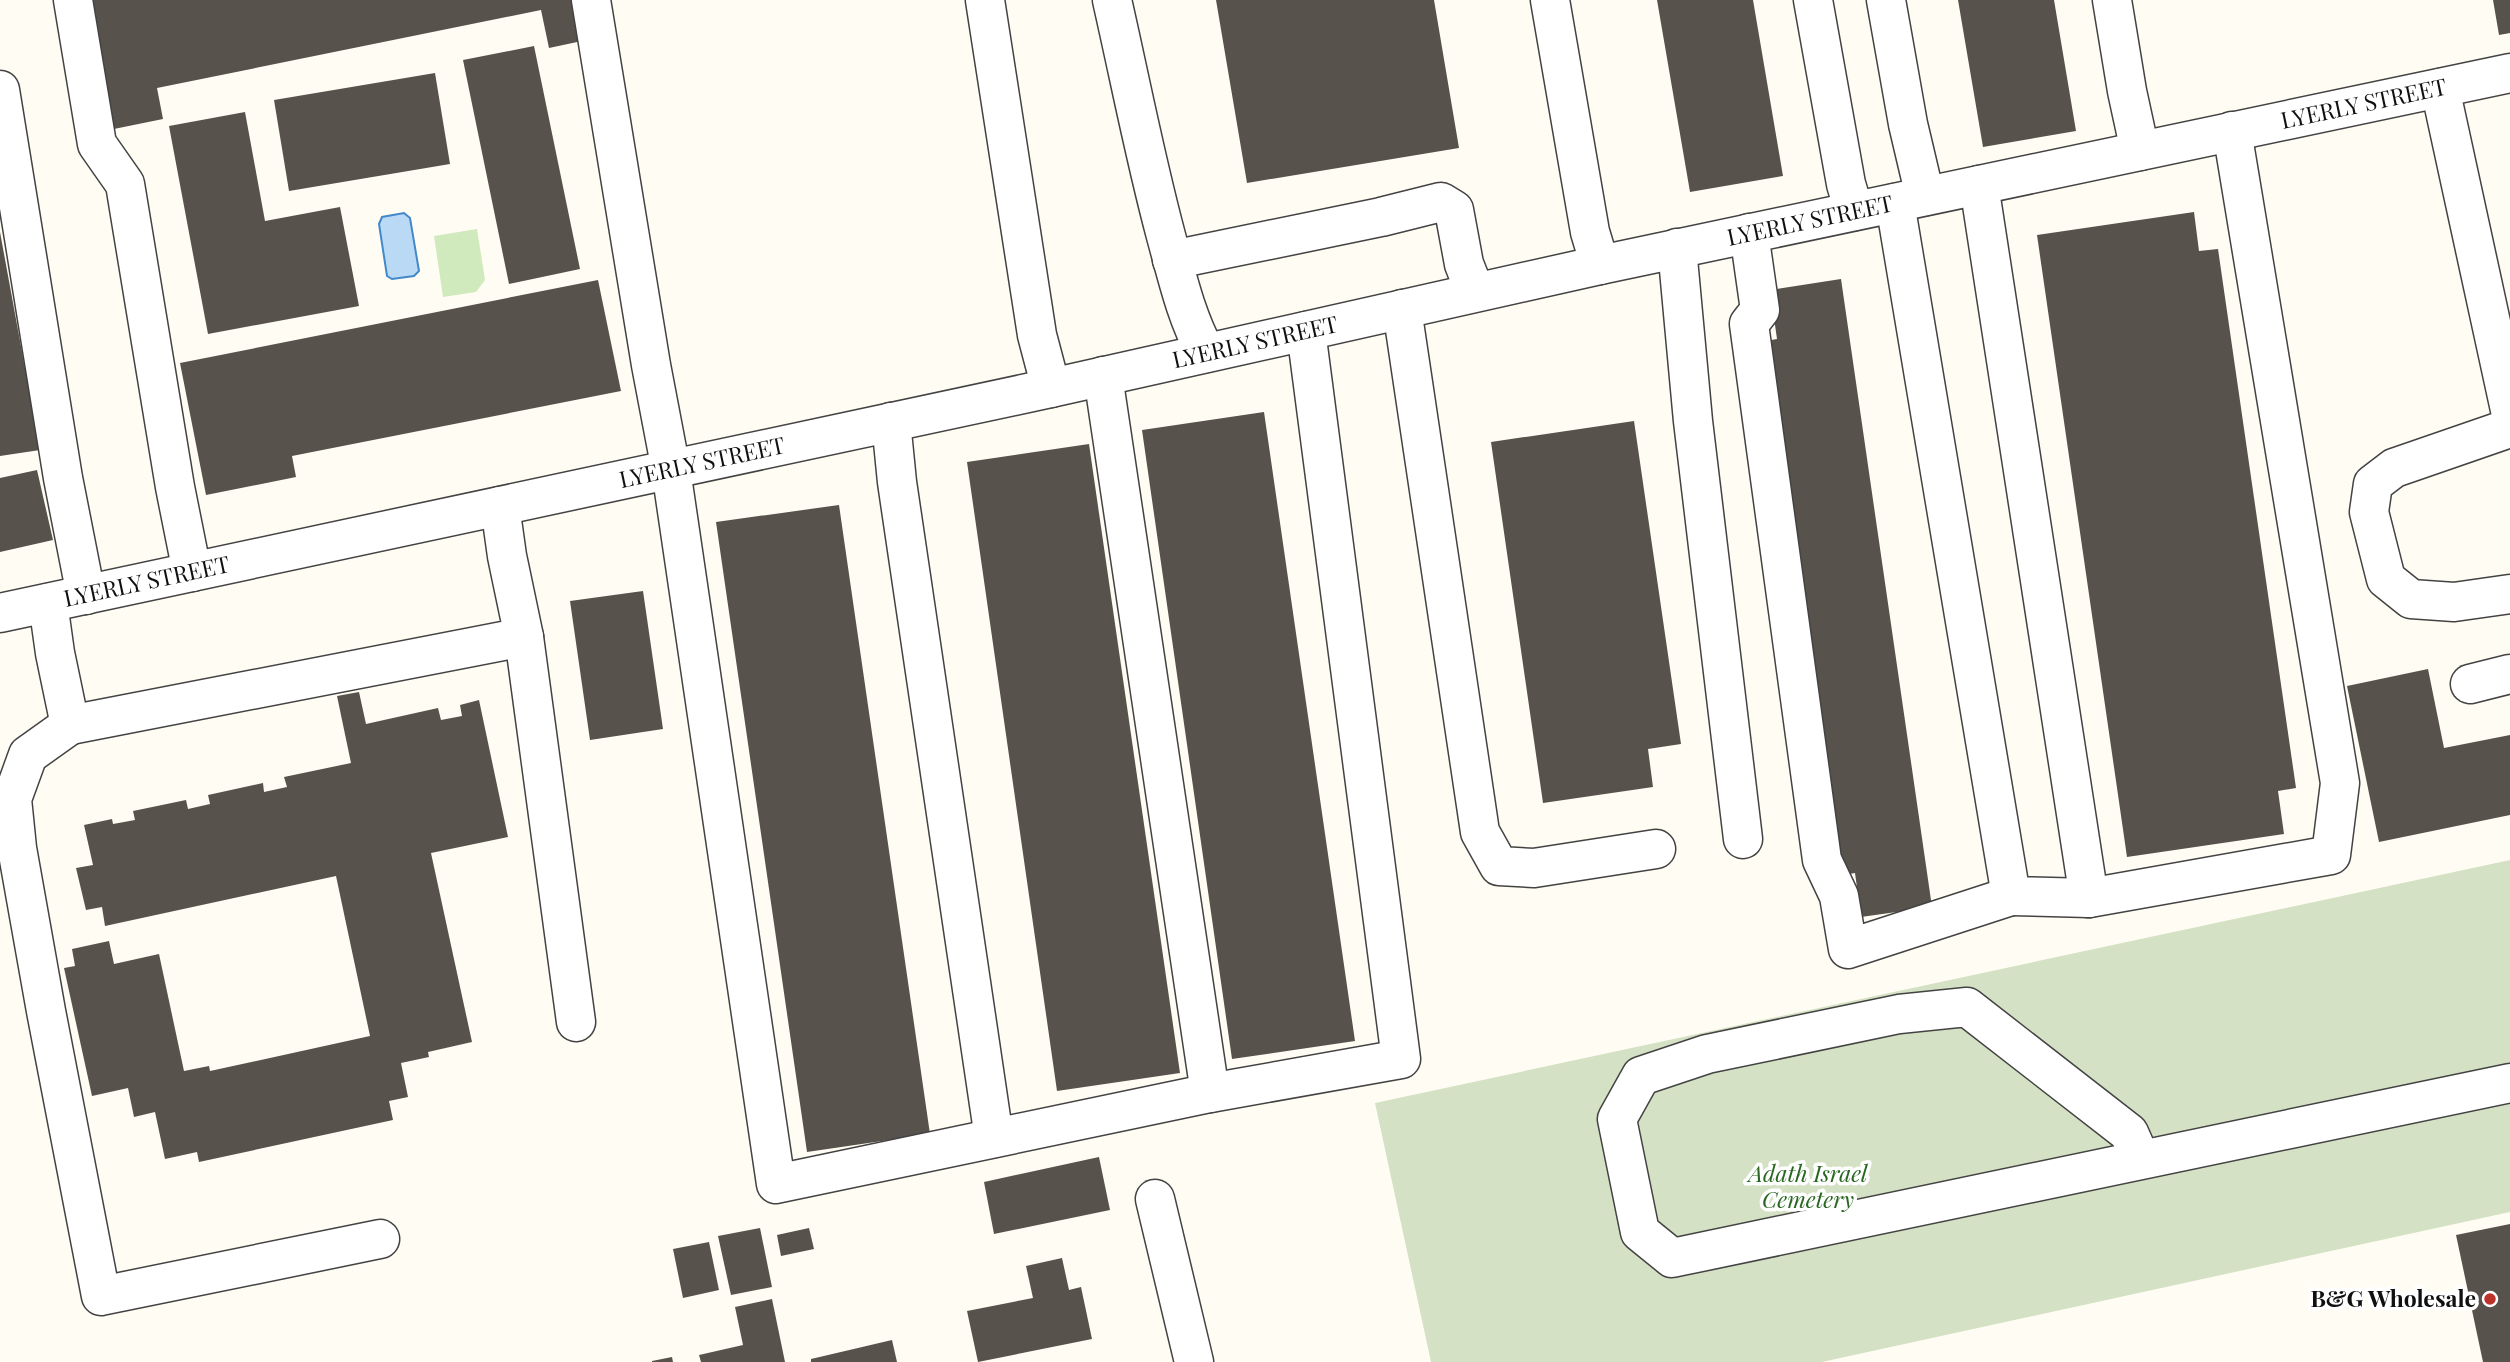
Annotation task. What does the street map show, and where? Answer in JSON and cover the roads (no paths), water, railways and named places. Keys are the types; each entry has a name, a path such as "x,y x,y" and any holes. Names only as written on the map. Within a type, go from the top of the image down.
{"street":[{"path":"74,0 97,144 125,184 175,487 192,572"},
{"path":"592,0 651,365 671,470 776,1184 1210,1093 1401,1059 1306,331"},
{"path":"985,0 1037,335 1051,387"},
{"path":"1112,0 1157,204 1192,327 1206,353"},
{"path":"1550,0 1590,232 1600,265"},
{"path":"1813,0 1846,184 1854,211"},
{"path":"1886,0 1908,124 1910,200 2011,896"},
{"path":"2112,0 2140,150"},
{"name":"LYERLY STREET","path":"0,613 1103,376 1677,248 2510,73"},
{"path":"2440,88 2510,410"},
{"path":"0,90 61,464 86,595"},
{"path":"1749,233 1760,310 1749,324 1816,819 1822,860 1839,896 1848,950 2011,896 2089,898 2331,855 2340,783 2232,131"},
{"path":"1979,185 2089,898"},
{"path":"1172,260 1441,202 1454,211 1464,264 1475,292"},
{"path":"1677,248 1693,421 1743,839"},
{"path":"1402,309 1479,832 1499,866 1534,867 1656,849"},
{"path":"1103,376 1210,1093"},
{"path":"891,422 899,496 994,1138"},
{"path":"2510,428 2394,468 2373,484 2369,512 2386,579 2411,599 2454,602 2510,594"},
{"path":"500,506 510,575 524,637 576,1022"},
{"path":"48,603 70,725"},
{"path":"380,1239 101,1296 43,998 17,848 12,799 28,755 70,725 524,637"},
{"path":"2470,684 2510,674"},
{"path":"2141,1160 2129,1133 1967,1007 1899,1014 1707,1054 1641,1076 1616,1119 1640,1232 1672,1258 2510,1083"},
{"path":"1155,1199 1194,1362"}],"water":[{"path":"404,213 410,218 419,271 414,276 392,279 387,276 379,224 382,217"}],"place":[{"name":"B&G Wholesale","path":"2490,1299"}],"park label":[{"name":"Adath Israel Cemetery","path":"1808,1187"}]}
